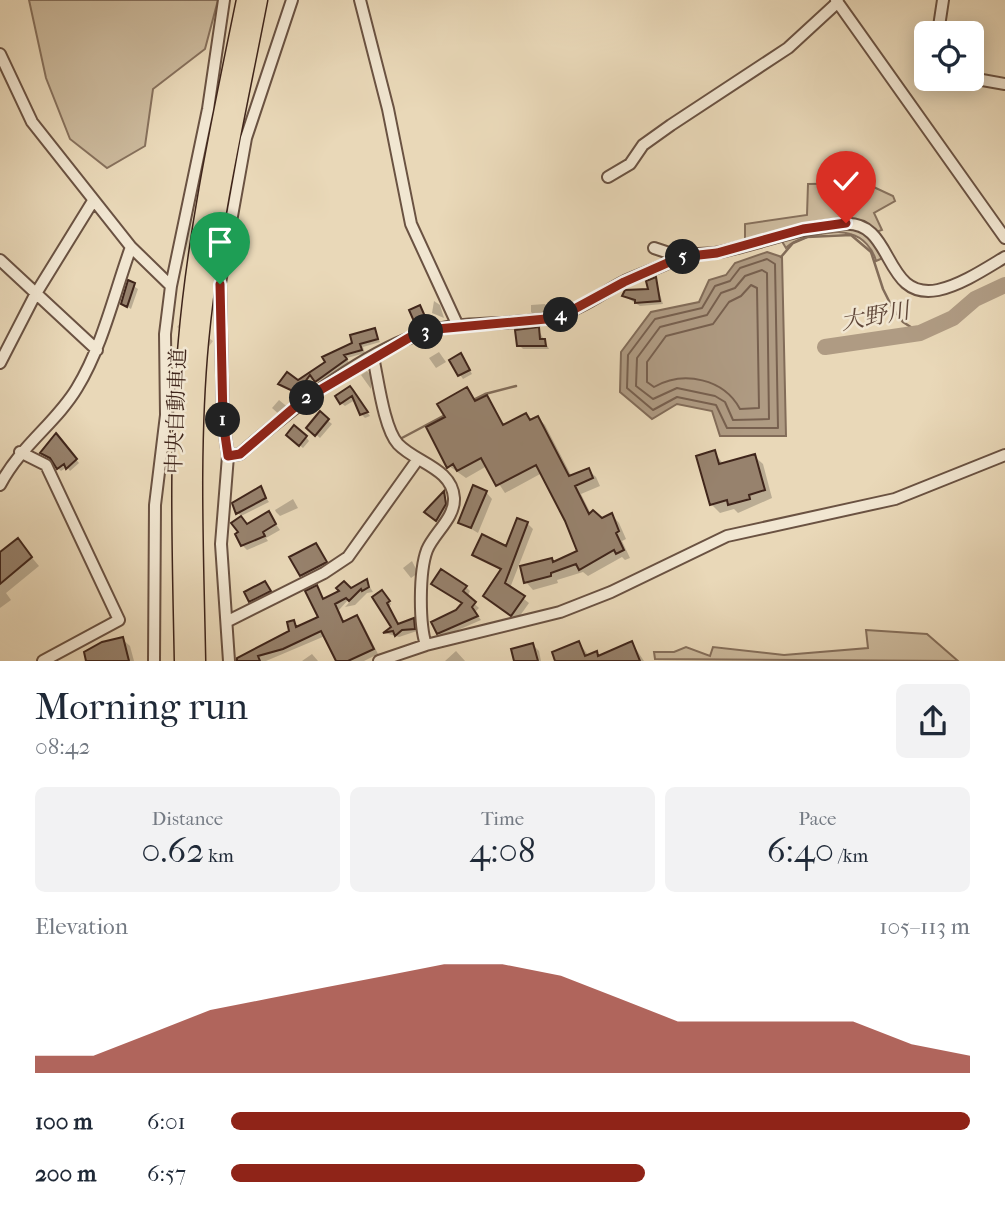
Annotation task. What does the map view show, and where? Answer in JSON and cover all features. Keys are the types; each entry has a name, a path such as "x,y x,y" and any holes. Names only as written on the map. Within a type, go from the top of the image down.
{"highway":[{"name":"中央自動車道","path":"183,661 180,472 187,339 203,216 245,0"},
{"name":"中央自動車道","path":"197,661 194,470 200,342 216,217 259,0"}],"street":[{"path":"154,661 155,505 166,415 167,319 171,286 208,109 224,0"},
{"path":"229,661 221,544 228,456 216,346 220,284 246,138 292,0"},
{"path":"360,0 388,109 411,224 458,326"},
{"path":"940,21 943,0"},
{"path":"608,177 630,164 643,145 662,131 788,48 837,1 1005,238"},
{"path":"0,54 32,122 131,247 171,286"},
{"path":"984,80 1005,84"},
{"path":"0,363 36,295 93,201"},
{"path":"228,456 240,454 303,400 412,336 458,326 526,322 567,313 624,282 681,257 717,253 803,229 846,223 860,225 872,232 883,244 893,271 906,283 923,289 937,290 1005,257"},
{"path":"0,485 20,452 76,390 96,350 131,247"},
{"path":"654,247 681,257"},
{"path":"0,260 96,350"},
{"path":"167,319 180,323"},
{"path":"373,357 396,443 445,476 454,497 453,509 427,549 424,562 421,616 426,645"},
{"path":"20,452 46,465 119,620 43,661"},
{"path":"379,661 426,645 559,612 602,596 727,536 895,499 1005,455"},
{"path":"228,621 324,573 348,557 418,458"}],"shaded area":[{"path":"29,0 218,0 205,49 153,89 145,146 107,168 70,139 46,78"},
{"path":"865,183 893,196 895,201 874,213 882,230 867,235 879,247 883,258 876,261 863,241 844,233 807,237 786,248 777,233 745,240 745,224 807,215 808,184"},
{"path":"866,630 927,634 958,661 655,659 654,652 674,652 686,647 710,656 713,647 784,655 868,648"}],"water":[{"path":"767,252 782,257 786,436 720,436 712,411 677,404 652,419 620,392 621,352 651,312 699,302 709,280 726,275 735,263"}],"building":[{"path":"656,277 660,301 635,303 635,300 622,296 625,290 648,289 646,281"},
{"path":"128,280 135,283 127,307 121,304"},
{"path":"420,305 427,321 416,326 409,310"},
{"path":"539,327 540,339 545,339 546,346 517,346 515,330"},
{"path":"375,328 378,339 360,344 362,350 344,355 347,359 315,382 310,375 297,393 278,384 287,372 298,380 325,362 322,357 352,343 350,335"},
{"path":"461,353 470,370 458,376 449,360"},
{"path":"350,386 368,412 360,415 352,396 340,404 335,396"},
{"path":"467,387 475,401 487,395 503,425 526,413 530,420 538,416 569,476 589,468 593,478 575,486 589,514 593,510 602,518 612,513 619,531 616,533 624,550 616,554 614,550 579,570 576,564 551,573 551,576 524,583 520,566 552,558 553,562 577,551 536,465 496,486 481,458 457,471 453,464 447,468 426,427 445,417 437,404"},
{"path":"320,411 329,419 315,436 306,428"},
{"path":"294,425 307,436 299,446 286,435"},
{"path":"56,433 77,459 66,469 64,464 57,469 50,458 40,453"},
{"path":"715,450 719,464 755,454 765,490 749,495 750,499 728,505 727,500 710,505 696,456"},
{"path":"473,485 487,491 471,528 458,523"},
{"path":"261,486 266,498 236,514 232,503"},
{"path":"444,491 446,504 436,521 424,512"},
{"path":"269,511 276,524 263,532 265,536 241,546 235,534 238,532 231,523 241,516 247,524"},
{"path":"517,518 528,522 505,583 525,596 511,616 483,596 501,569 472,555 482,534 506,546"},
{"path":"18,538 32,557 0,584 0,552"},
{"path":"316,543 327,562 300,576 289,557"},
{"path":"441,569 467,586 463,591 476,602 472,607 478,616 437,634 431,622 456,610 462,603 431,584"},
{"path":"367,579 369,587 362,591 361,589 349,601 346,598 335,604 343,622 357,615 374,649 348,661 336,661 321,631 283,649 258,656 260,661 237,661 237,658 289,631 287,622 294,620 296,627 318,617 305,591 317,585 323,599 339,591 336,588 344,581 351,588"},
{"path":"265,581 271,591 249,602 244,592"},
{"path":"382,590 390,601 387,603 398,624 414,618 415,629 402,630 395,636 393,631 383,633 391,627 372,597"},
{"path":"123,637 129,661 86,661 84,652 102,642"},
{"path":"579,641 585,656 597,651 598,656 632,641 640,661 555,661 552,652"},
{"path":"533,643 538,661 514,661 511,649"}],"waterway":[{"path":"781,257 793,243 807,237 851,235 871,252 892,307 903,322 920,333"},
{"name":"大野川","path":"825,347 920,333 953,318 975,299 1005,285"},
{"path":"471,401 485,394 516,386"},
{"path":"400,439 447,414"}],"tunnel":[{"path":"180,323 210,345"}],"route":[{"path":"220,284 223,421 228,456 240,454 303,400 412,336 458,326 546,319 567,313 624,282 681,257 717,253 803,229 846,223"}]}
